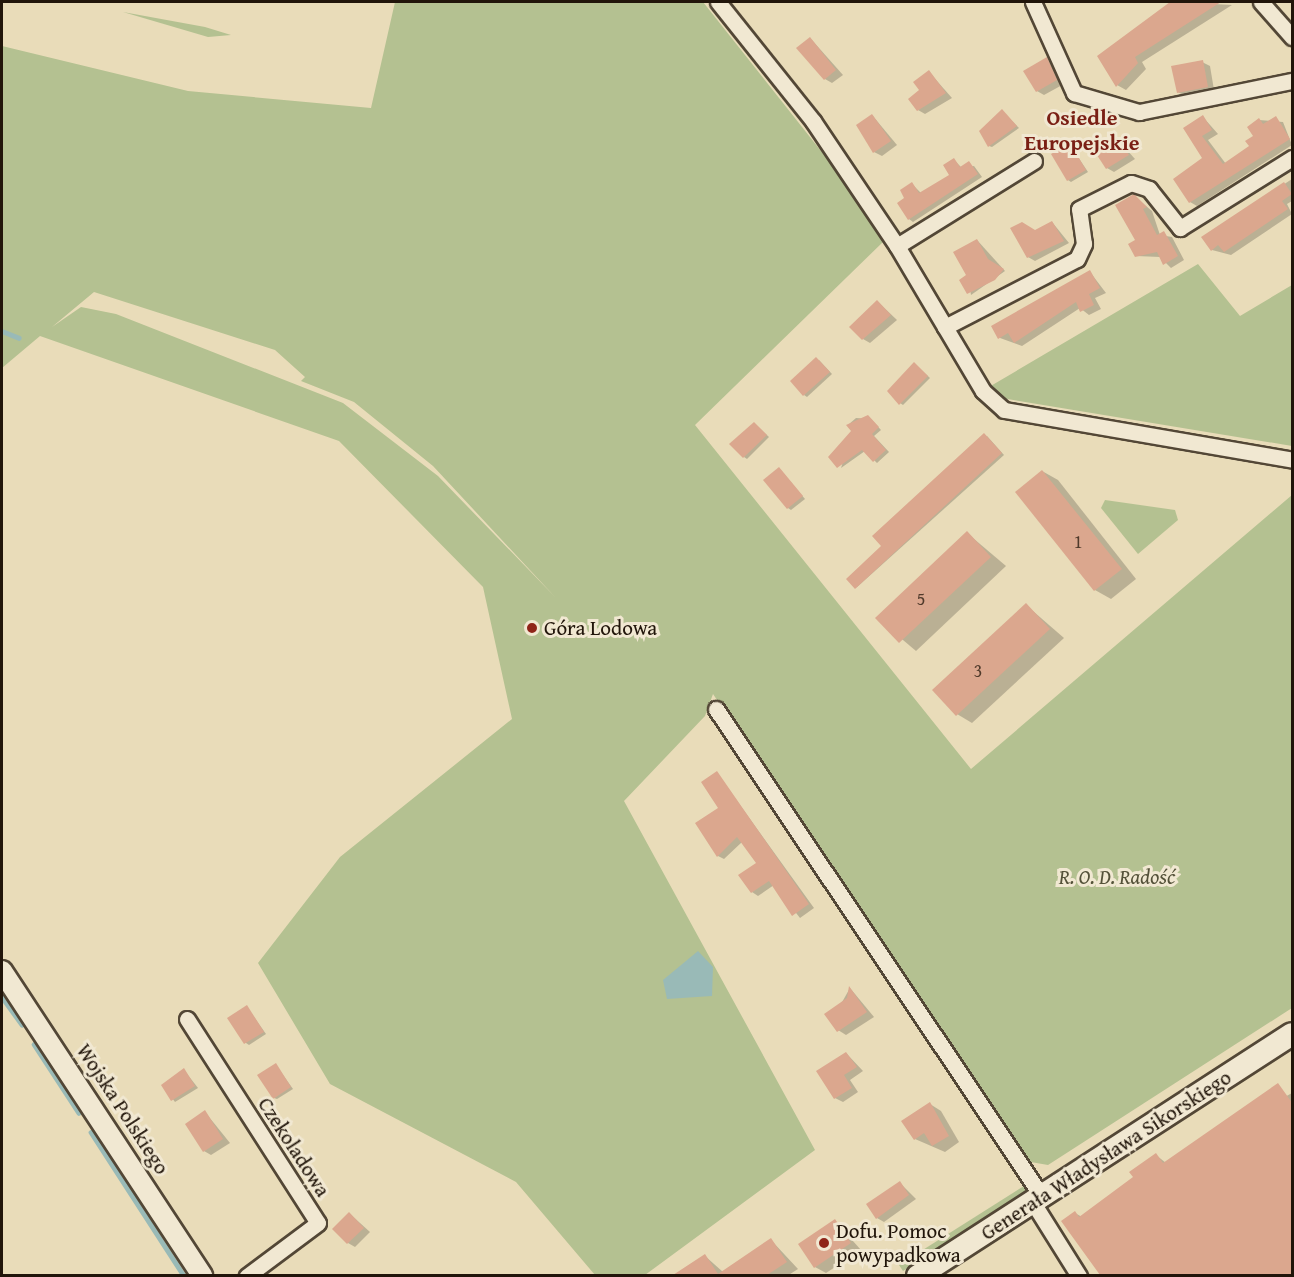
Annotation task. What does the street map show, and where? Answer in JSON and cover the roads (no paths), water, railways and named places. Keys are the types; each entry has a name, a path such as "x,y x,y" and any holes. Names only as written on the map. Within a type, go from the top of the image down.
{"main road":[{"name":"Generała Władysława Sikorskiego","path":"918,1275 1293,1034"}],"street":[{"path":"718,2 813,121 897,246 983,391 1004,410 1293,460"},
{"path":"1033,2 1074,93 1147,112 1293,81"},
{"path":"1261,2 1293,37"},
{"path":"945,327 1077,259 1084,244 1079,210 1131,183 1149,189 1180,228 1293,158"},
{"path":"897,246 1034,161"},
{"path":"716,709 1037,1198 1079,1275"},
{"name":"Wojska Polskiego","path":"2,971 202,1275"},
{"name":"Czekoladowa","path":"187,1019 318,1223 247,1275"}],"water":[{"path":"698,951 713,967 712,996 667,999 663,980"}],"waterway":[{"path":"2,331 19,338"},
{"path":"2,997 22,1025"},
{"path":"34,1044 79,1113"},
{"path":"91,1132 184,1276"}],"place":[{"name":"Góra Lodowa","path":"532,628"},
{"name":"Dofu. Pomoc powypadkowa","path":"824,1243"}],"district":[{"name":"Osiedle Europejskie","path":"1082,130"}],"park label":[{"name":"R. O. D. Radość","path":"1117,877"}]}
